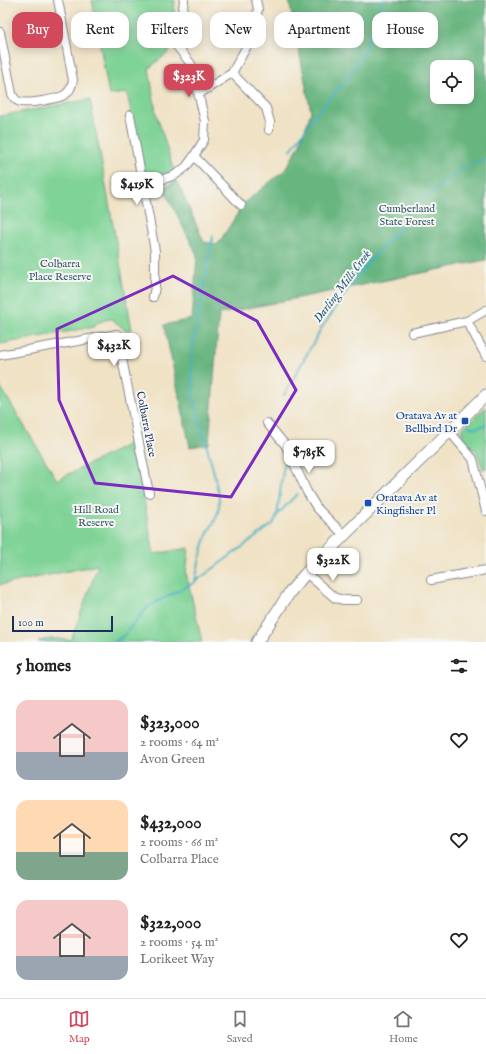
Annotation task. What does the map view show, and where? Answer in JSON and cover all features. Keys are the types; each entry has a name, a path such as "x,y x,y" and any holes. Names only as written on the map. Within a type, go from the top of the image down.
{"street":[{"path":"0,32 12,94 17,101 30,103 64,96 69,91 73,80 58,0"},
{"path":"144,186 175,175 186,167 204,140 205,121 191,64 171,40 182,15 184,0"},
{"path":"199,94 232,74 253,35 258,9 256,0"},
{"path":"232,74 266,108 270,122 269,130"},
{"path":"130,115 155,251 154,297"},
{"path":"194,156 241,205"},
{"path":"412,333 467,321 486,310"},
{"path":"467,321 486,356"},
{"name":"Colbarra Place","path":"0,355 117,334 149,494"},
{"path":"257,642 290,592 306,573 486,395"},
{"path":"267,423 286,446 307,492 317,508 344,535"},
{"path":"449,431 473,459 486,511"},
{"path":"432,580 486,570"},
{"path":"306,573 335,598 356,600"}],"highlighted area":[{"path":"173,276 257,321 296,390 231,497 95,483 59,400 57,329"}],"green space":[{"path":"92,0 175,0 174,12 137,12 137,48 168,48 170,51 149,68 156,113 174,171 145,179 127,93 109,95 101,48 129,48 129,12 94,12"},
{"name":"Cumberland State Forest","path":"289,0 486,0 486,260 219,314 209,444 190,447 164,325 192,319 197,255 163,187 177,181 204,242 218,244 245,202 285,170 299,146 311,112 298,48 364,48 364,12 291,12"},
{"name":"Colbarra Place Reserve","path":"90,99 132,329 125,330 112,319 95,324 94,327 0,344 0,116"},
{"name":"Hill Road Reserve","path":"0,386 57,480 133,442 154,554 189,548 186,573 202,642 38,642 50,639 71,640 98,565 0,585"},
{"path":"486,407 486,468 483,469 477,453 462,436 462,429"}],"waterway":[{"path":"291,150 317,113 350,75 357,64 366,47 383,0"},
{"name":"Darling Mills Creek","path":"284,395 321,329 361,271 399,229 415,205 462,169 486,158"},
{"path":"195,582 203,546 217,517 219,509 219,497 215,477 195,404 192,375 193,346 197,318 213,236"},
{"path":"469,426 475,428 486,425"},
{"name":"Darling Mills Creek","path":"114,642 123,636 149,606 195,582 273,524 277,516 284,463"},
{"path":"277,515 297,494"}],"place":[{"name":"Oratava Av at Bellbird Dr","path":"465,421"},
{"name":"Oratava Av at Kingfisher Pl","path":"368,503"}]}
